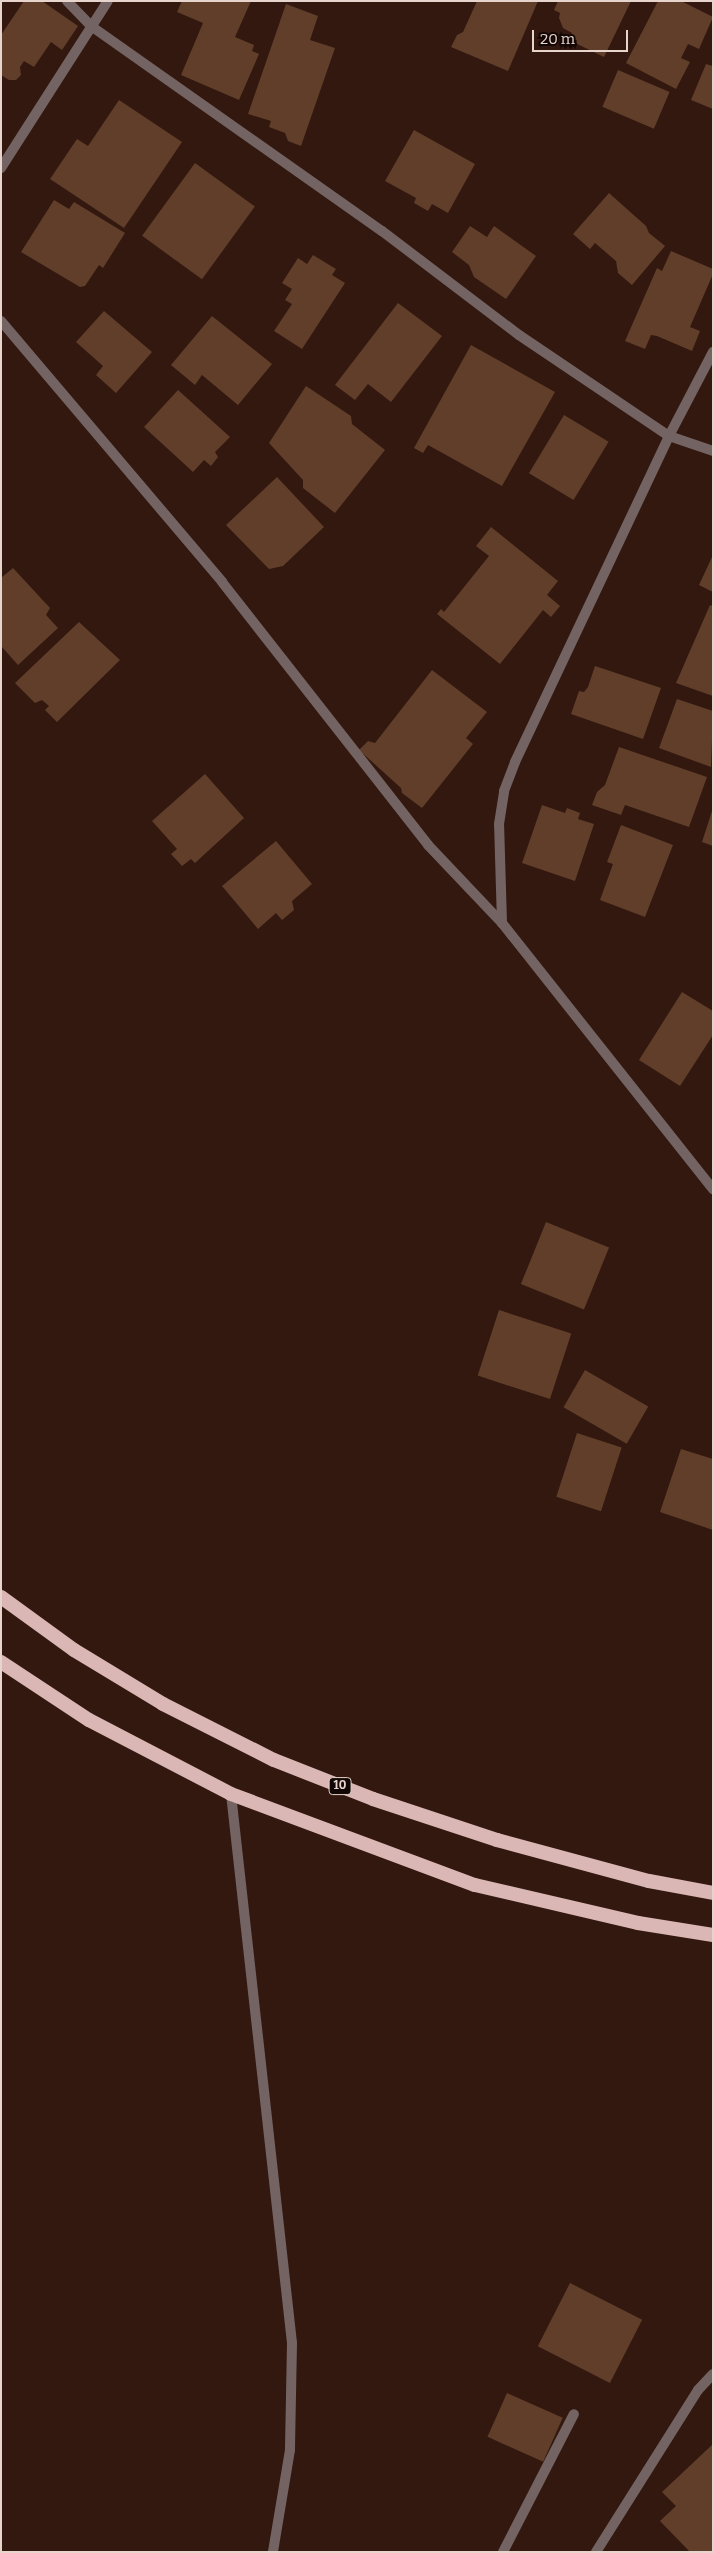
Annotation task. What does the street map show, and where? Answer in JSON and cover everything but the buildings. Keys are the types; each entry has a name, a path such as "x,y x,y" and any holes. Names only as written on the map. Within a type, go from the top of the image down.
{"highway":[{"name":"10","path":"1,1598 74,1650 163,1704 274,1760 373,1799 497,1840 649,1881 713,1893"},
{"path":"1,1662 89,1720 232,1794 475,1885 638,1923 713,1935"}],"street":[{"path":"67,1 91,26 382,231 520,335 669,436 713,451"},
{"path":"1,168 108,1"},
{"path":"1,321 222,582 428,845 502,922 713,1189"},
{"path":"502,922 499,824 504,791 515,762 669,436 713,352"},
{"path":"232,1794 292,2343 290,2450 273,2552"},
{"path":"596,2552 688,2405 713,2374"},
{"path":"503,2552 574,2414"}]}
